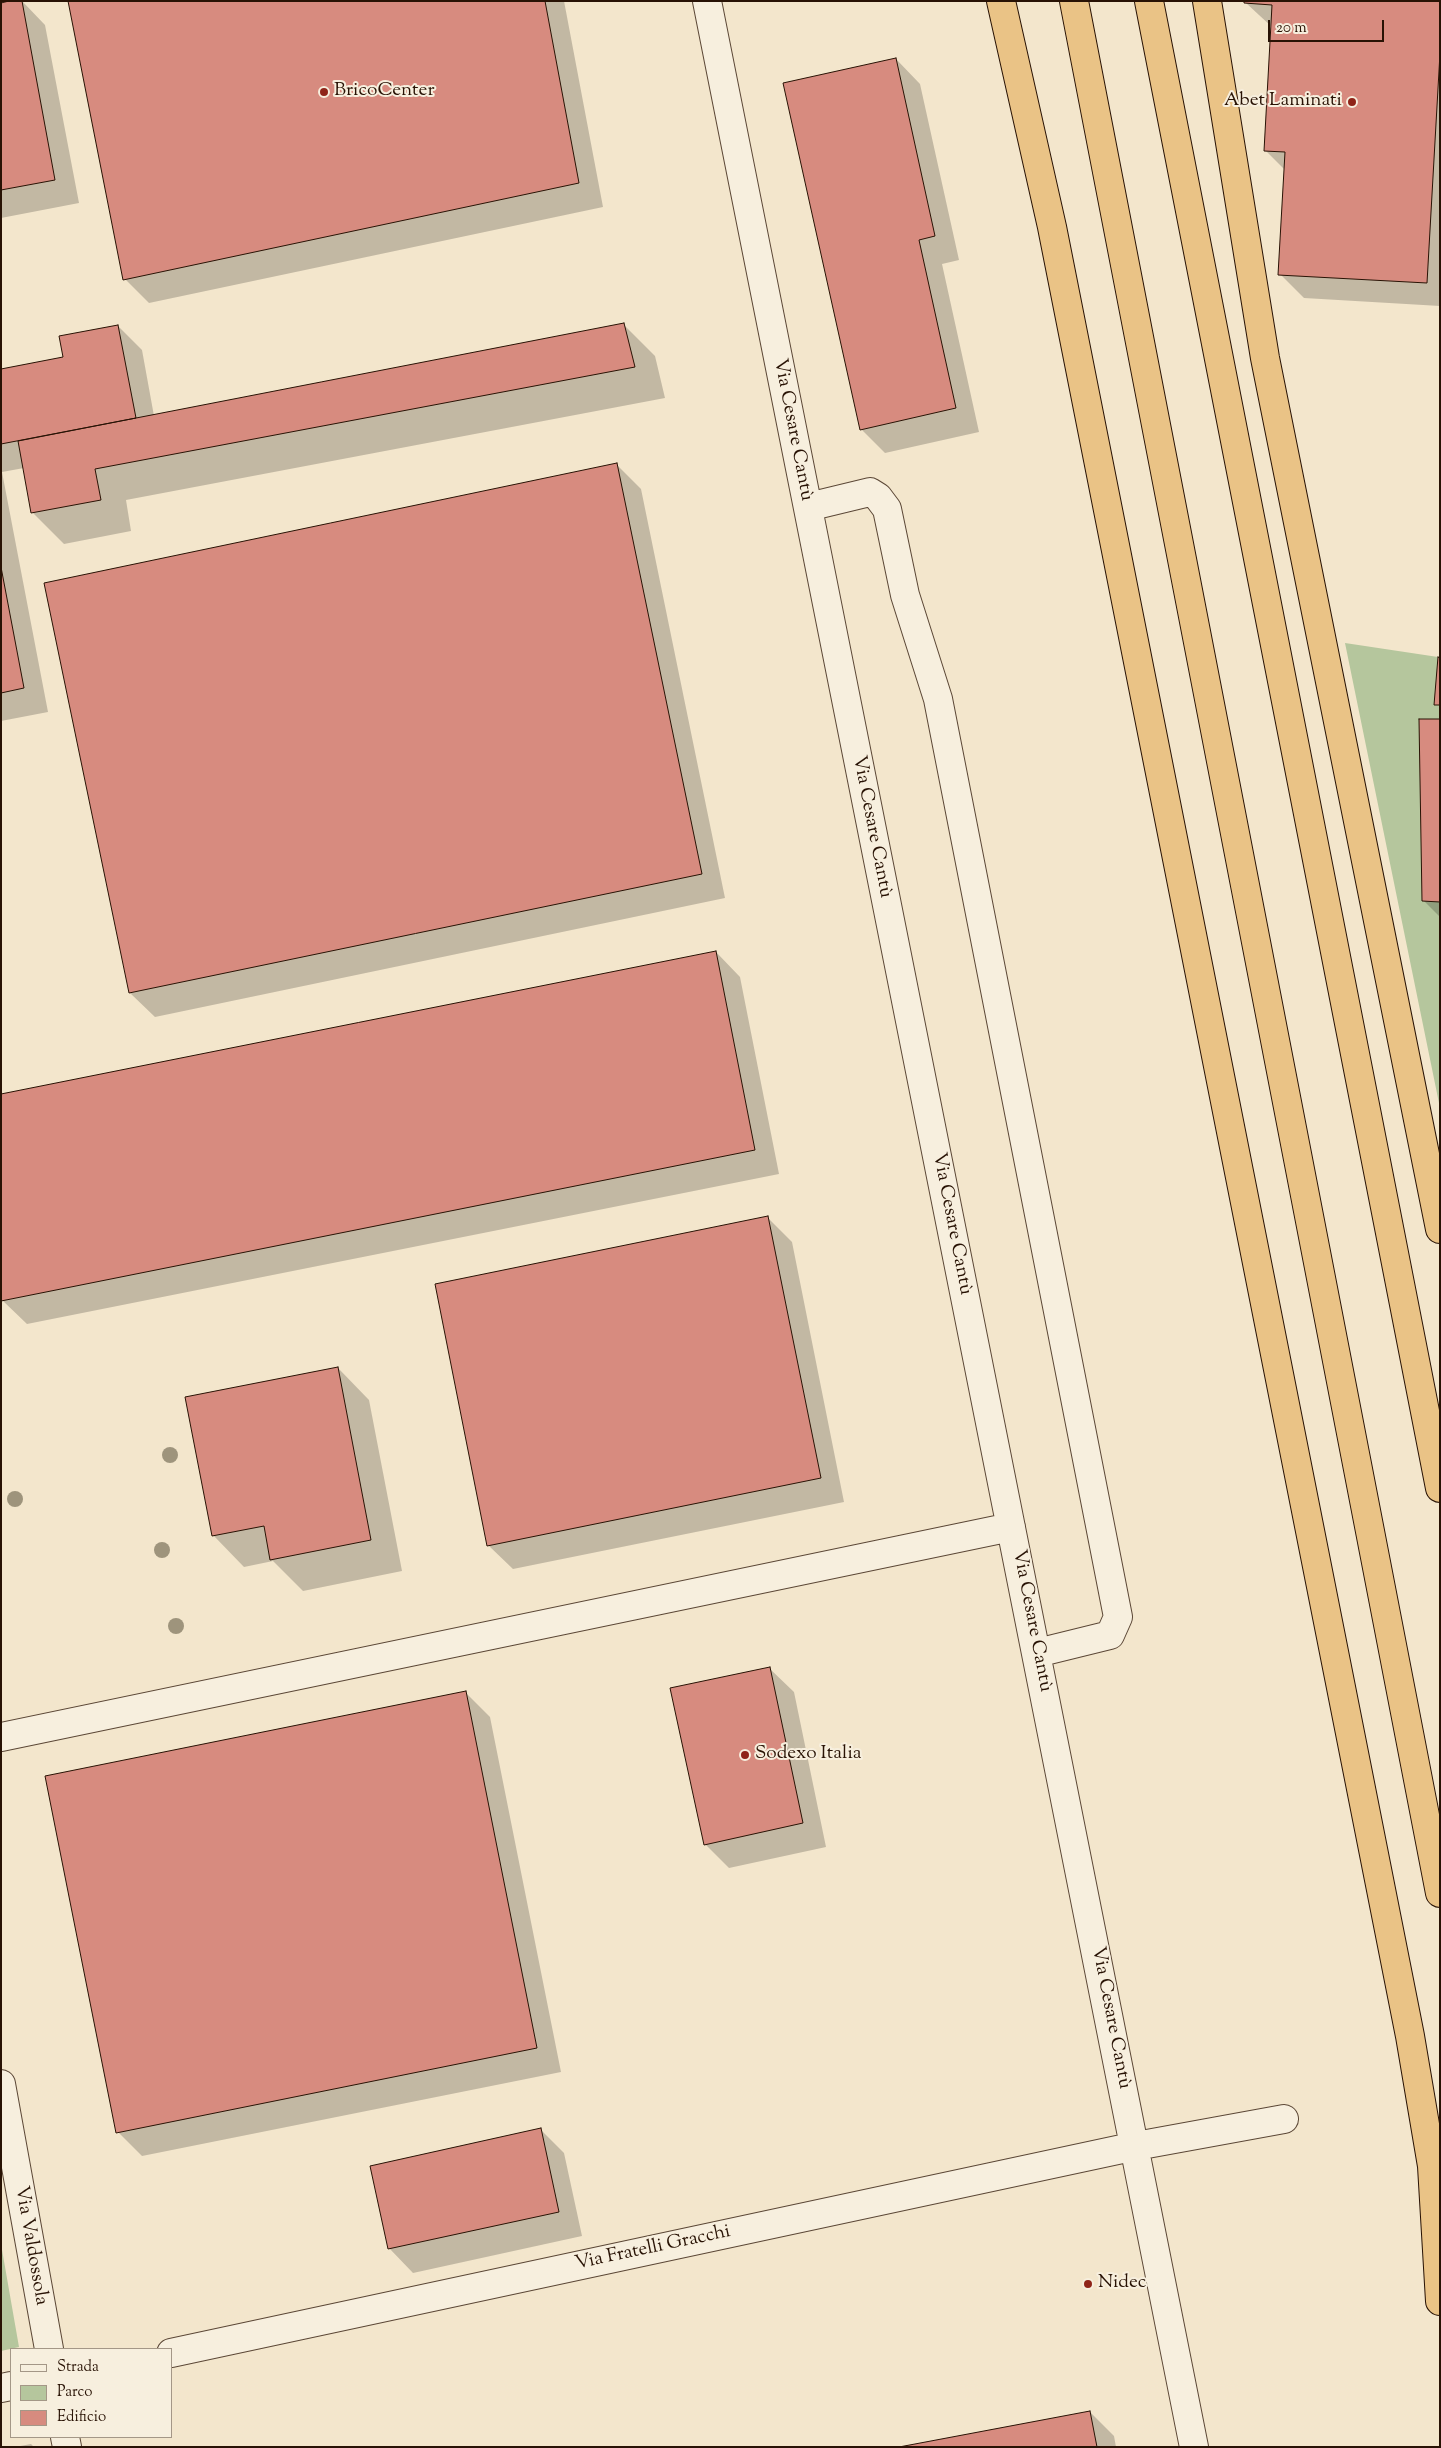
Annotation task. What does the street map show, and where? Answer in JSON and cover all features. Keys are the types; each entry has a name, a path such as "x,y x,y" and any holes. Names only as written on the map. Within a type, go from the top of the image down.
{"highway":[{"path":"1001,1 1052,227 1410,2036 1432,2166 1440,2301"},
{"path":"1074,1 1440,1893"},
{"path":"1149,1 1440,1488"},
{"path":"1207,1 1265,358 1440,1229"}],"street":[{"name":"Via Cesare Cantù","path":"707,1 1136,2146 1194,2447"},
{"path":"808,507 870,492 878,497 887,509 905,595 938,699 1118,1617 1110,1635 1037,1653"},
{"path":"1,1737 1012,1526"},
{"name":"Via Valdossola","path":"1,2084 48,2348"},
{"name":"Via Fratelli Gracchi","path":"172,2353 1136,2146 1284,2119"}],"green space":[{"path":"1345,643 1438,657 1435,705 1440,705 1440,1108"},
{"path":"1,2244 19,2347 1,2351"}],"building":[{"path":"22,1 55,180 1,190 1,3"},
{"name":"BricoCenter","path":"68,1 545,1 579,183 123,280"},
{"name":"Abet Laminati","path":"1244,1 1440,1 1440,53 1427,283 1278,275 1285,152 1264,151 1272,5 1244,3"},
{"path":"896,58 935,236 919,240 956,408 860,430 783,83"},
{"path":"624,323 635,367 95,469 101,500 31,513 18,441"},
{"path":"118,325 136,418 1,444 1,369 63,357 59,336"},
{"path":"617,463 702,874 129,993 44,583"},
{"path":"1,567 24,688 1,693"},
{"path":"1438,657 1440,658 1440,705 1434,705"},
{"path":"1419,719 1440,719 1440,902 1422,901"},
{"path":"716,951 755,1150 1,1301 1,1094"},
{"path":"768,1216 821,1478 487,1546 435,1284"},
{"path":"338,1367 371,1540 270,1560 264,1526 212,1536 185,1397"},
{"path":"770,1667 803,1823 704,1845 670,1688"},
{"path":"466,1691 537,2048 116,2133 45,1776"},
{"path":"541,2128 559,2212 388,2249 370,2166"},
{"path":"1090,2411 1097,2447 899,2447"}],"place":[{"name":"BricoCenter","path":"324,92"},
{"name":"Abet Laminati","path":"1352,102"},
{"name":"Sodexo Italia","path":"745,1755"},
{"name":"Nidec","path":"1088,2284"}]}
